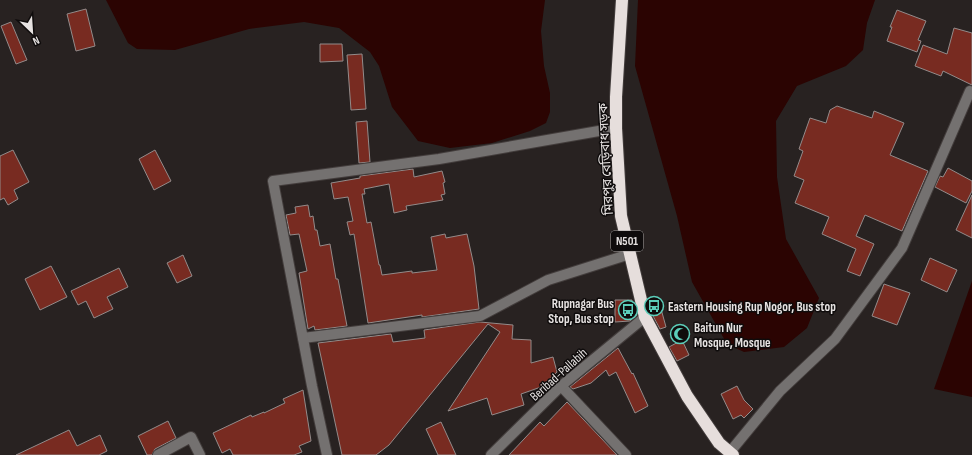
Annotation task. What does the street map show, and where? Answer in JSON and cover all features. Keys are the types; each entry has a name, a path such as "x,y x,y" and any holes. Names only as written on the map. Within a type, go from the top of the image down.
{"highway":[{"name":"মিরপুর বেড়িবাধ সড়ক","path":"622,0 616,97 616,128 621,216 645,317 687,396 719,443 732,454"}],"street":[{"path":"732,454 780,391 835,340 902,248 970,91"},
{"path":"327,455 273,181 439,159 616,128"},
{"path":"303,338 480,316 548,280 630,254"},
{"name":"Beribad-Pallabih","path":"491,455 561,386 645,317"},
{"path":"561,386 626,455"},
{"path":"158,455 191,437 200,455"}],"shaded area":[{"path":"106,0 545,0 541,31 544,66 550,93 550,112 546,123 530,131 492,143 450,148 418,141 392,107 379,66 370,52 339,28 304,22 249,29 175,50 137,49 128,43"},
{"path":"638,0 875,0 867,23 863,50 846,66 797,86 776,121 777,177 786,239 819,298 807,328 784,347 744,352 727,344 692,282 677,216 635,66"},
{"path":"972,281 972,397 934,389"}],"building":[{"path":"86,9 95,46 76,51 67,14"},
{"path":"897,10 926,21 918,40 921,41 917,52 887,41 892,27 890,27"},
{"path":"11,22 27,60 16,64 1,26"},
{"path":"954,28 972,33 972,85 943,71 941,76 915,66 923,45 947,54"},
{"path":"320,44 342,44 343,61 320,62"},
{"path":"362,54 366,109 351,110 347,55"},
{"path":"837,106 872,118 874,111 904,123 890,155 928,171 902,231 865,215 856,236 874,244 860,276 847,271 856,249 822,234 829,217 795,203 804,180 794,176 803,151 799,149 810,118 826,123 830,110"},
{"path":"367,121 370,162 359,163 356,122"},
{"path":"13,150 29,182 14,190 18,199 8,205 4,198 0,200 0,156"},
{"path":"155,150 171,181 154,190 139,159"},
{"path":"948,168 972,181 972,191 966,203 935,187 940,176 943,177"},
{"path":"413,169 414,177 442,171 445,182 443,183 445,194 441,195 443,200 406,206 407,210 394,213 389,184 364,189 365,194 362,194 367,223 371,222 382,275 412,271 412,273 437,270 431,237 445,234 446,238 467,234 474,266 479,309 368,323 354,234 350,235 347,222 353,221 348,197 334,199 331,183 360,178 360,176"},
{"path":"972,195 972,238 956,230"},
{"path":"308,205 310,217 313,216 315,230 317,230 320,246 330,244 336,279 338,279 347,326 315,330 314,326 308,329 299,273 307,271 299,234 290,235 286,215 296,213 295,207"},
{"path":"183,255 192,276 177,283 167,263"},
{"path":"930,258 957,270 947,292 921,280"},
{"path":"51,266 67,297 40,310 25,279"},
{"path":"119,268 128,287 107,297 113,309 94,318 86,301 78,305 71,291"},
{"path":"884,284 910,293 897,325 872,316"},
{"path":"658,298 666,327 660,329 652,314 649,301"},
{"path":"615,300 632,300 632,306 634,305 637,315 630,321 615,322"},
{"path":"480,322 513,325 512,339 531,340 531,363 553,357 557,372 541,387 521,394 524,405 492,415 487,398 448,411 500,332 488,324 389,445 376,455 342,455 318,343 391,334 393,342 425,338 424,330"},
{"path":"682,340 689,355 677,361 669,347"},
{"path":"618,348 632,374 633,373 648,406 635,413 616,372 609,376 606,370 591,383 573,389 570,387"},
{"path":"737,386 744,400 753,409 744,418 741,415 733,419 721,394"},
{"path":"303,390 311,441 299,446 302,452 294,455 233,455 230,449 222,453 213,433 251,415 252,417 264,413 285,403 283,399"},
{"path":"567,402 617,455 509,455 540,422 544,426"},
{"path":"168,421 176,438 155,449 152,455 147,455 138,436"},
{"path":"441,422 456,455 438,455 426,429"},
{"path":"69,430 77,446 100,435 107,451 99,455 16,455"}],"place":[{"name":"Eastern Housing Rup Nogor, Bus stop","path":"654,306"},
{"name":"Rupnagar Bus Stop, Bus stop","path":"628,310"},
{"name":"Baitun Nur Mosque, Mosque","path":"680,334"}]}
